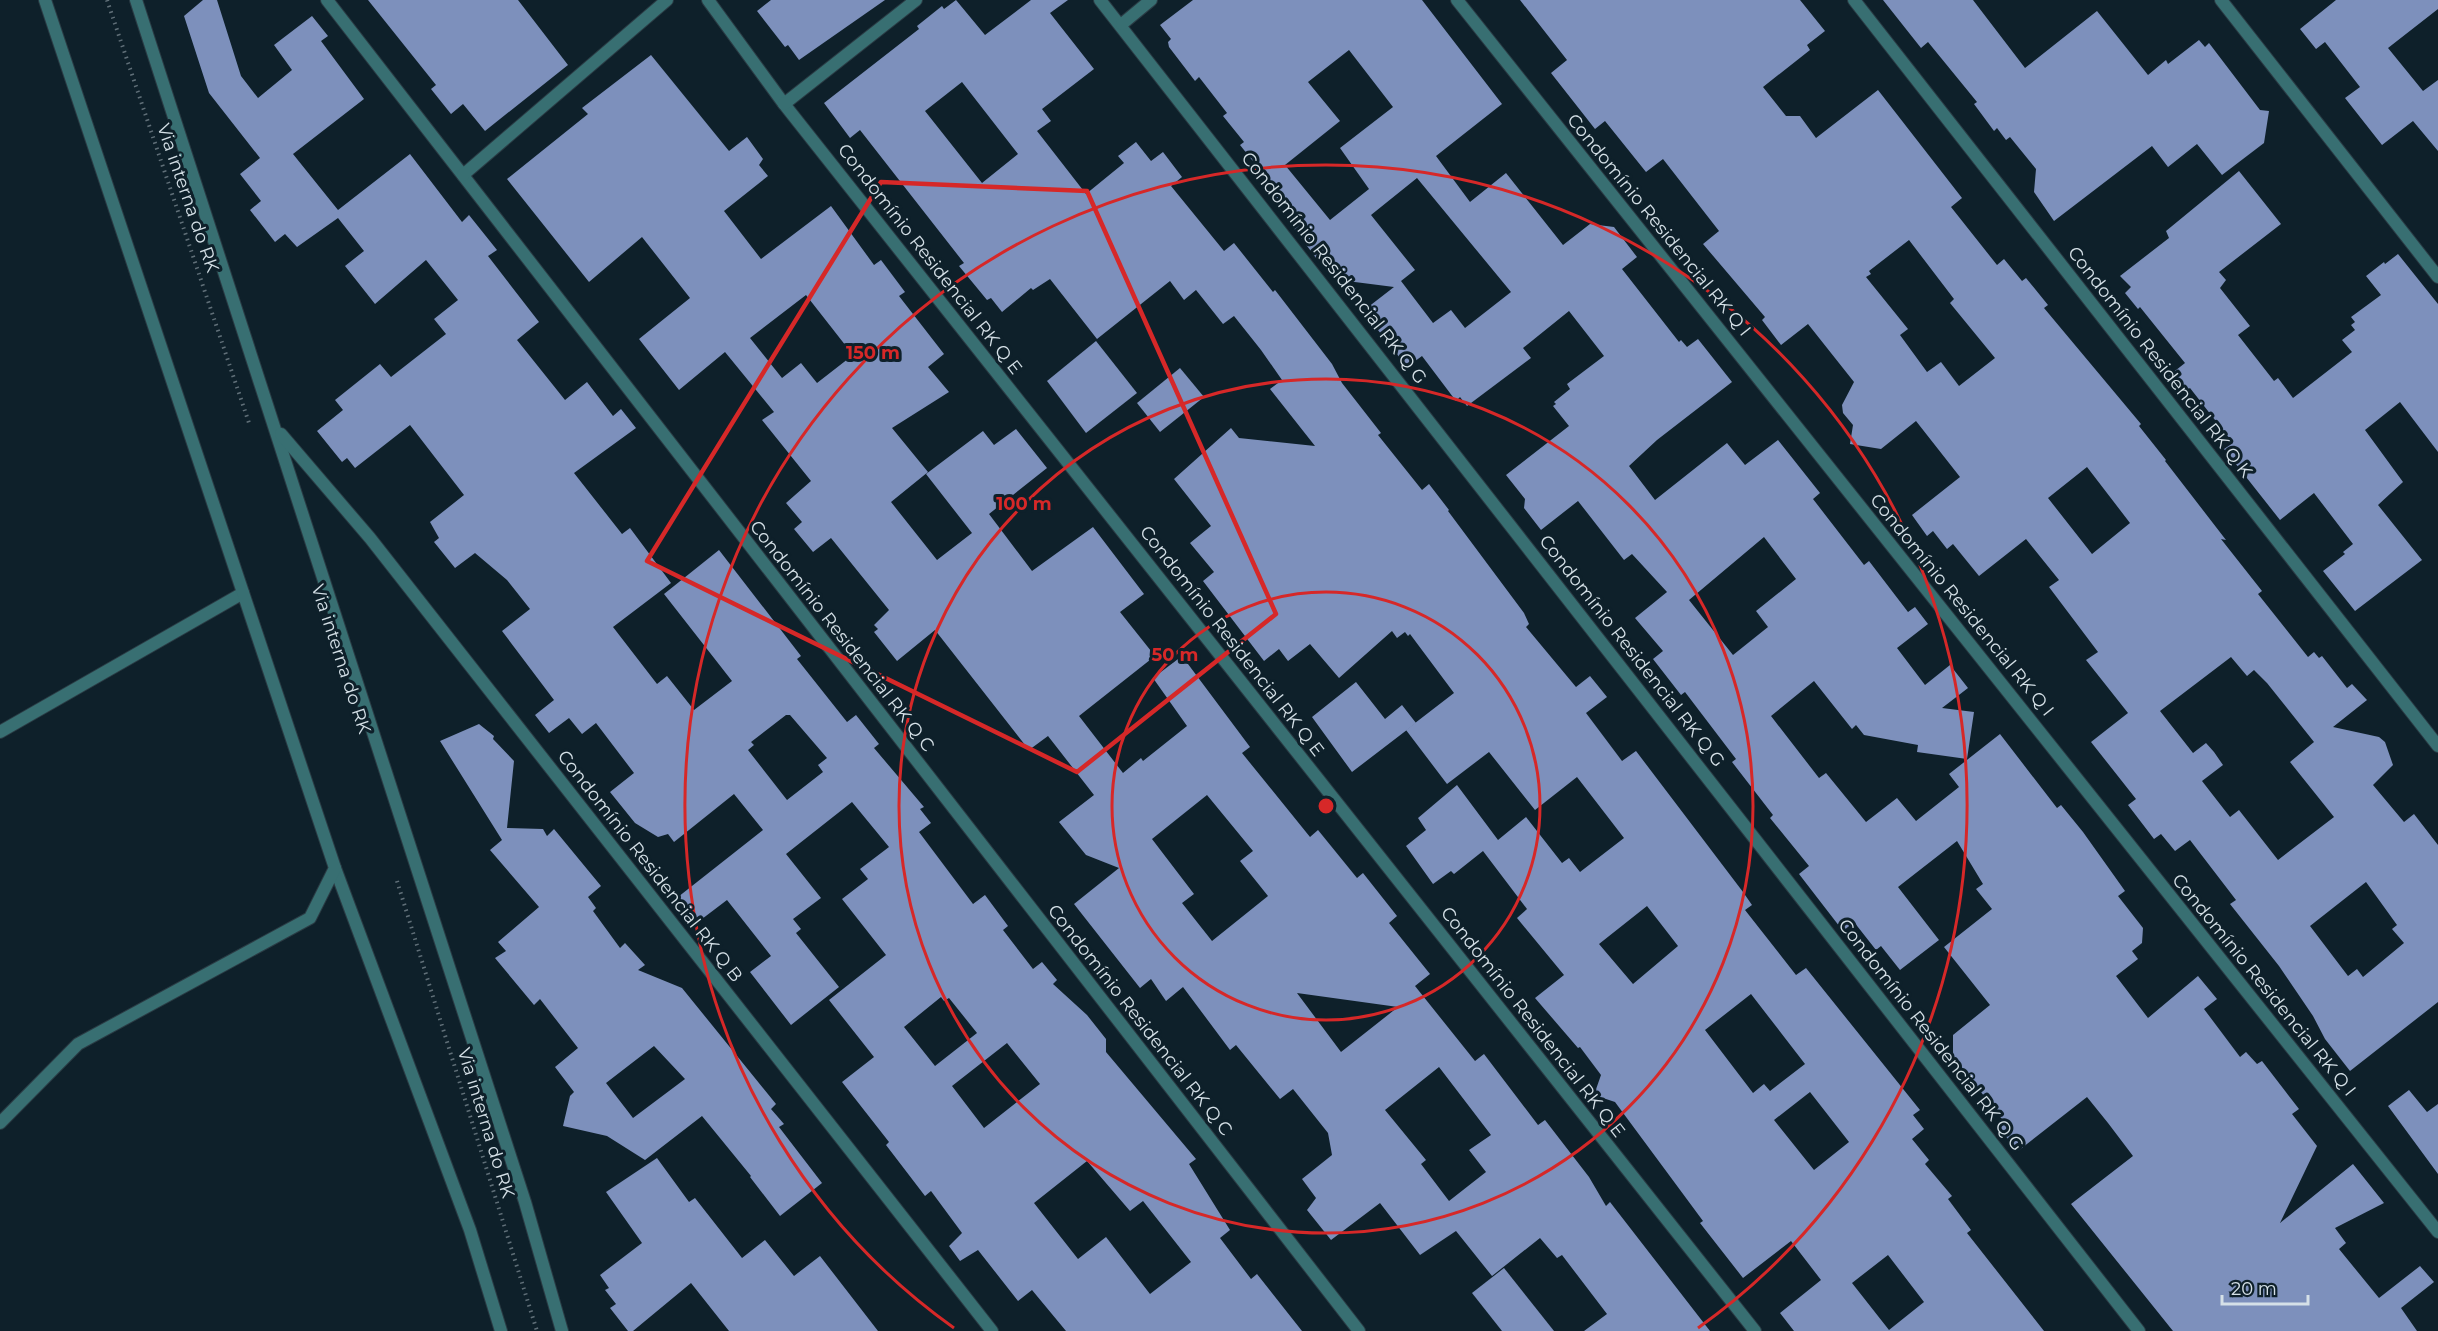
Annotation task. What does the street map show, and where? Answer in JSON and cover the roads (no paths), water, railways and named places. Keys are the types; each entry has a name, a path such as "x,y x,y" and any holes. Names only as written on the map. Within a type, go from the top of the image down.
{"street":[{"path":"45,0 335,868 470,1230 501,1331"},
{"path":"136,0 525,1202 562,1331"},
{"name":"Condomínio Residencial RK Q C","path":"327,0 1359,1331"},
{"path":"463,175 667,0"},
{"name":"Condomínio Residencial RK Q E","path":"708,0 784,104 1755,1331"},
{"path":"784,104 916,0"},
{"name":"Condomínio Residencial RK Q G","path":"1100,0 1122,24 2139,1331"},
{"path":"1122,24 1151,0"},
{"name":"Condomínio Residencial RK Q I","path":"1457,0 2438,1232"},
{"name":"Condomínio Residencial RK Q K","path":"1854,0 2438,746"},
{"path":"2221,0 2438,277"},
{"name":"Condomínio Residencial RK Q B","path":"276,428 370,538 992,1331"},
{"path":"0,732 243,593"},
{"path":"0,1123 78,1044 310,918 335,868"}]}
